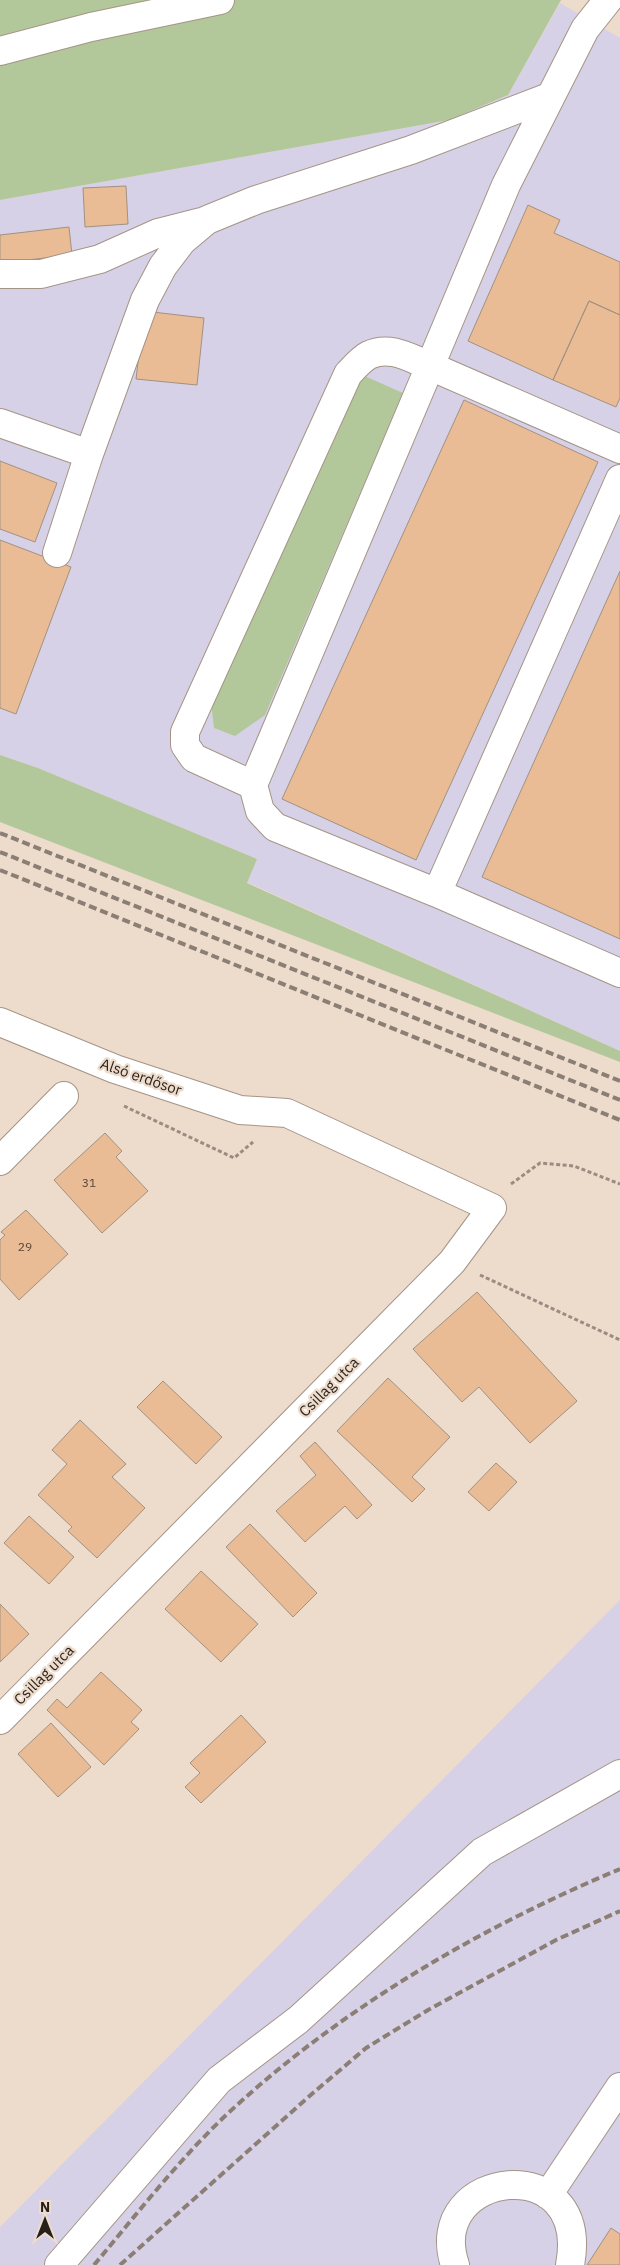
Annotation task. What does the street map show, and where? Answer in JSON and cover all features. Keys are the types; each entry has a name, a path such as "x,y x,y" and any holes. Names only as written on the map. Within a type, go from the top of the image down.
{"street":[{"path":"0,51 91,27 220,0"},
{"path":"608,0 585,29 506,185 253,785 260,811 275,827 437,893 620,974"},
{"path":"0,274 41,274 100,259 158,233 207,220 256,200 411,150 550,97"},
{"path":"57,553 89,454 145,300 162,266 182,241 207,220"},
{"path":"253,785 194,758 184,745 184,732 348,374 368,356 384,351 396,352 620,449"},
{"path":"0,423 89,454"},
{"path":"437,893 620,479"},
{"name":"Alsó erdősor","path":"0,1022 115,1069 240,1110 287,1114 492,1208"},
{"path":"0,1161 64,1096"},
{"name":"Csillag utca","path":"0,1720 452,1262 492,1208"},
{"path":"59,2265 219,2080 298,2020 482,1852 620,1774"},
{"path":"548,2195 620,2087"},
{"path":"456,2265 452,2254 452,2233 459,2214 472,2199 489,2188 509,2183 529,2186 548,2195 562,2209 571,2226 573,2246 570,2265"}],"path":[{"path":"492,1208 500,1192 540,1163 574,1166 620,1184"},
{"path":"452,1262 620,1340"}],"shaded area":[{"path":"560,3 620,38 620,1051 247,882 257,859 38,768 0,755 0,200 449,120 508,95"},
{"path":"620,1600 620,2265 0,2265 0,2227"}],"green space":[{"path":"0,0 561,0 508,95 449,120 0,200"},
{"path":"360,374 403,393 265,715 235,736 214,728 211,702"},
{"path":"0,755 38,768 257,859 247,883 620,1051 620,1062 0,822"}],"building":[{"path":"126,186 128,224 85,227 83,188"},
{"path":"528,205 560,220 554,233 620,262 620,315 589,301 553,380 468,341"},
{"path":"69,227 72,255 0,263 0,235"},
{"path":"589,301 620,315 620,398 616,407 553,380"},
{"path":"144,311 204,318 197,385 136,379"},
{"path":"464,400 598,462 416,860 282,799"},
{"path":"0,461 57,483 35,542 0,529"},
{"path":"0,540 71,567 16,714 0,708"},
{"path":"620,571 620,939 482,877"},
{"path":"105,1133 122,1151 116,1157 148,1191 102,1233 54,1180"},
{"path":"26,1210 68,1254 19,1300 0,1279 0,1240 5,1235 1,1232"},
{"path":"477,1292 577,1401 530,1443 479,1387 462,1402 413,1349"},
{"path":"388,1378 450,1437 412,1477 425,1489 412,1502 337,1431"},
{"path":"163,1381 222,1437 196,1464 137,1407"},
{"path":"80,1420 126,1464 112,1477 145,1508 97,1558 68,1531 72,1527 38,1495 67,1464 52,1450"},
{"path":"315,1442 372,1505 357,1519 345,1506 305,1542 276,1511 316,1475 300,1456"},
{"path":"496,1463 517,1482 489,1511 468,1492"},
{"path":"29,1516 74,1557 49,1584 4,1543"},
{"path":"250,1524 317,1593 293,1617 226,1547"},
{"path":"201,1571 258,1624 221,1662 165,1609"},
{"path":"0,1604 29,1634 0,1662"},
{"path":"101,1672 142,1710 131,1722 139,1729 104,1765 47,1710 57,1699 67,1708"},
{"path":"241,1715 266,1742 201,1803 185,1787 200,1773 190,1763"},
{"path":"51,1723 91,1767 58,1797 18,1754"},
{"path":"611,2228 620,2234 620,2265 587,2265"}],"railway":[{"path":"0,833 620,1081"},
{"path":"0,852 620,1100"},
{"path":"0,870 620,1120"},
{"path":"94,2265 157,2189 207,2134 268,2078 314,2042 362,2007 411,1975 462,1946 567,1892 620,1869"},
{"path":"120,2265 366,2048 428,2010 556,1940 620,1911"}]}
